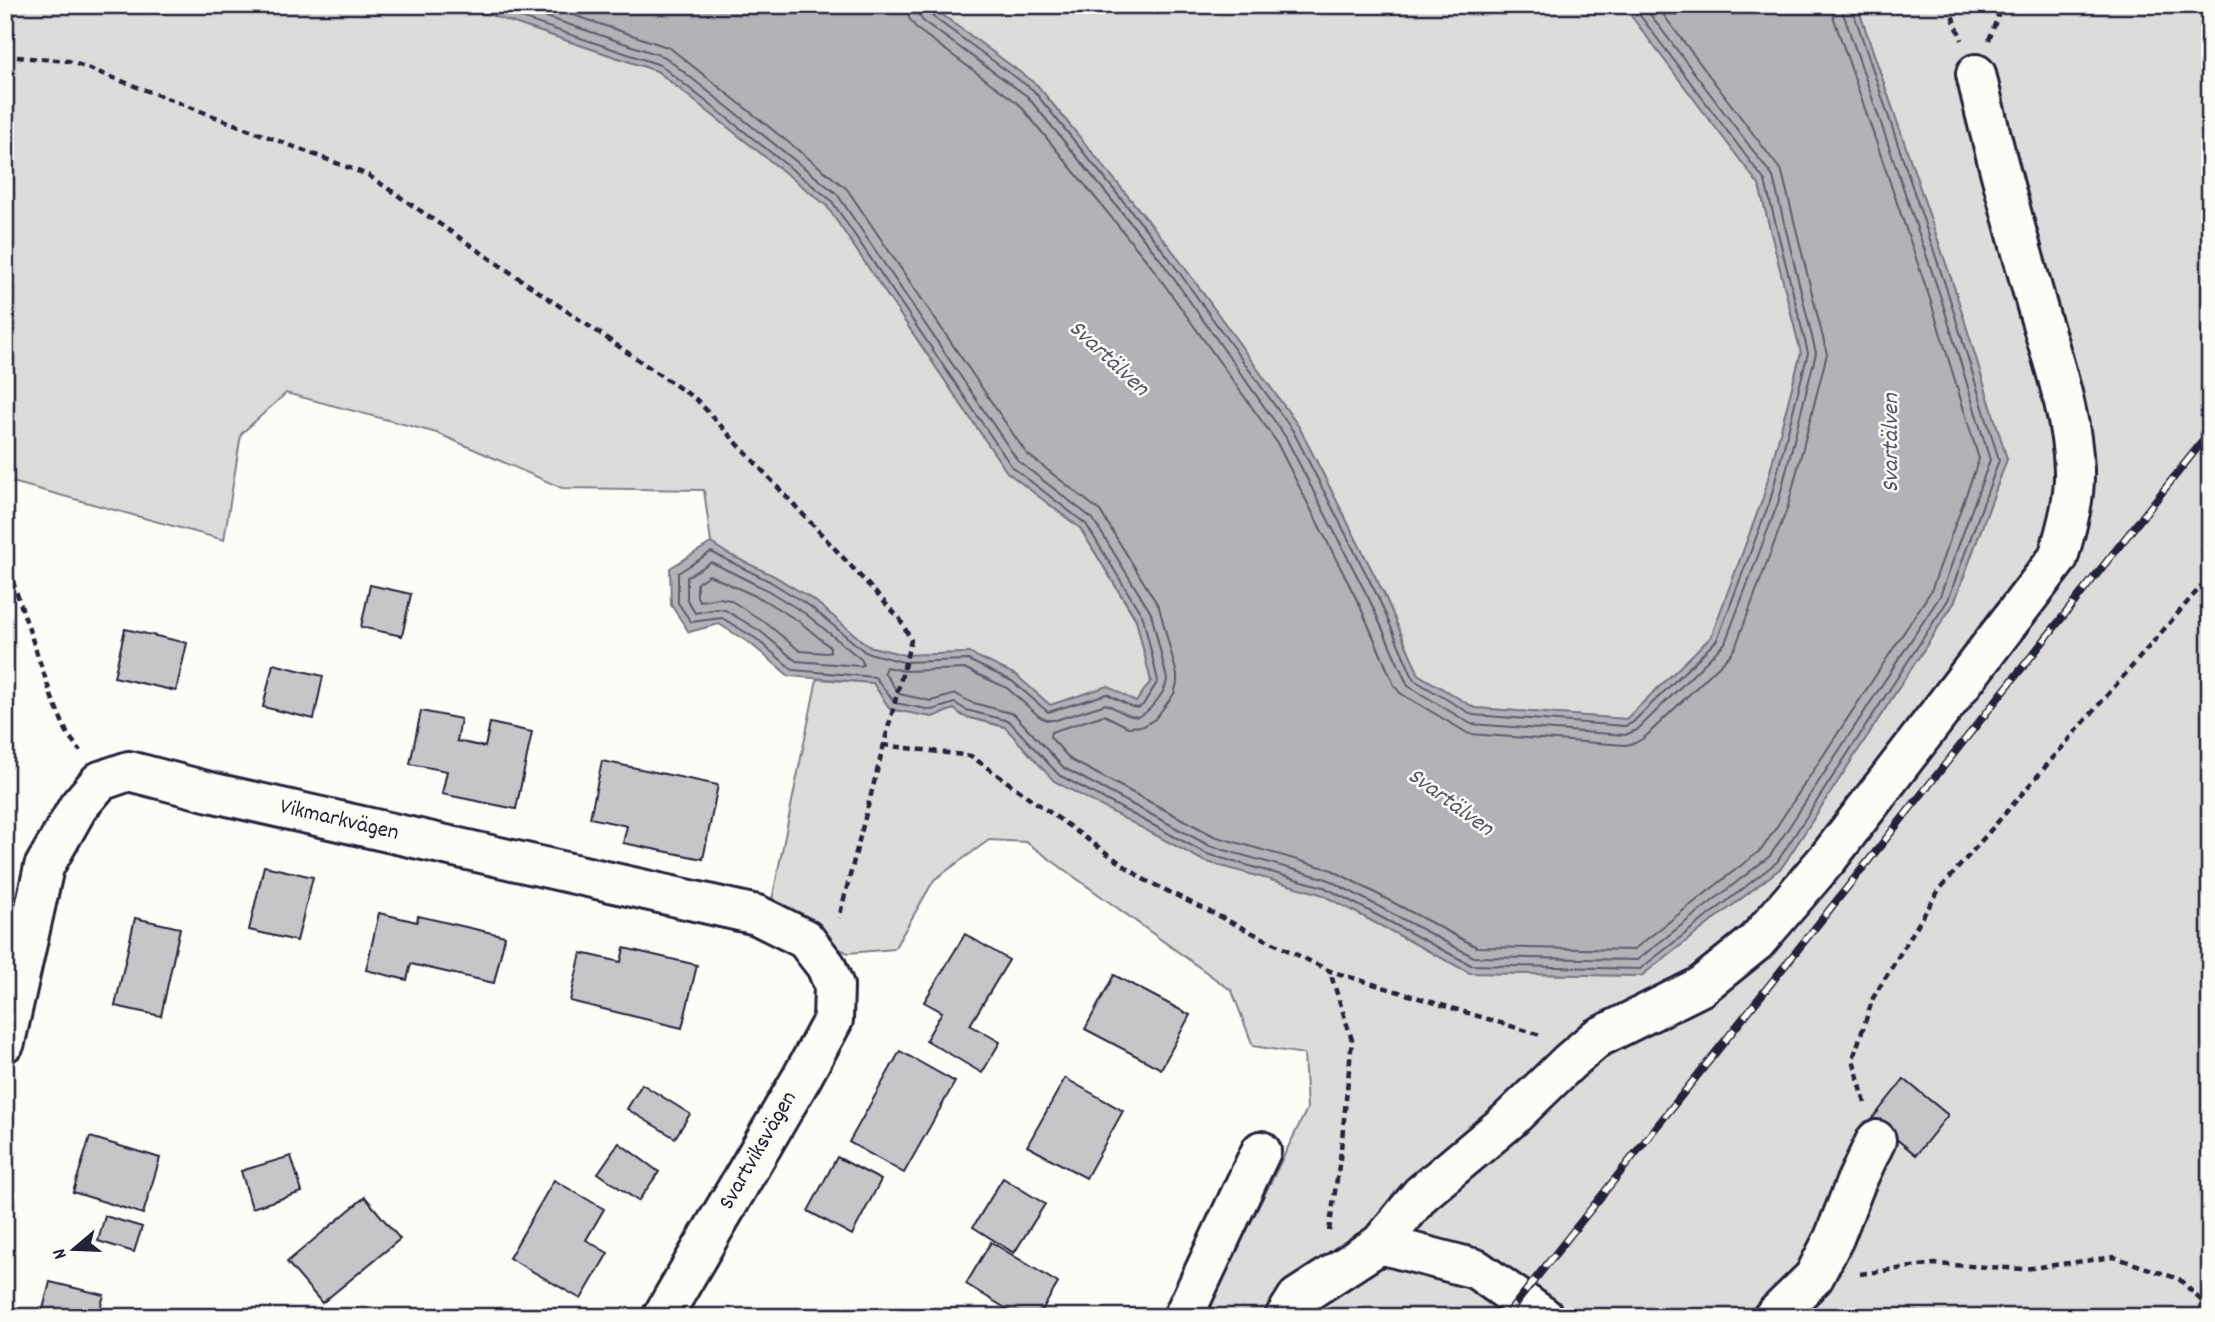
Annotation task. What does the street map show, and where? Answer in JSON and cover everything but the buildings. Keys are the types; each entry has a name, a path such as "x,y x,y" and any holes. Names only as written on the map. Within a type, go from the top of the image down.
{"street":[{"path":"1285,1317 1297,1298 1381,1244 1421,1194 1507,1121 1585,1049 1607,1033 1700,987 1756,942 1829,856 2058,558 2071,508 2074,471 2070,431 2052,357 1991,142 1976,74"},
{"name":"Vikmarkvägen","path":"100,781 129,771 210,792 757,915 805,939 829,972"},
{"path":"5,1042 44,867 78,807 100,781"},
{"name":"Svartviksvägen","path":"662,1317 833,1020 834,986 829,972"},
{"path":"1773,1317 1815,1278 1875,1140"},
{"path":"1183,1317 1261,1151"},
{"path":"1381,1244 1476,1269 1544,1317"}],"path":[{"path":"5,56 69,61 368,175 697,400 900,619 911,640 888,722 829,972"},
{"path":"5,558 52,698 67,733 100,781"},
{"path":"1875,1140 1853,1059 1873,998 1939,890 2210,576"},
{"path":"883,745 971,756 1143,879 1330,971 1585,1049"},
{"path":"1322,1281 1340,1159 1352,1040 1330,971"},
{"path":"1847,1276 1934,1264 2024,1269 2114,1257 2179,1279 2210,1309"}],"shaded area":[{"path":"5,5 461,5 657,71 826,205 1007,472 1080,528 1136,620 1151,681 1136,702 1050,705 1016,675 969,653 904,655 868,646 815,601 711,543 704,490 562,488 437,433 286,393 241,434 224,540 5,480"},
{"path":"929,5 1623,5 1759,185 1801,353 1763,498 1711,637 1626,719 1475,708 1419,675 1384,594 1299,427 1172,250 1037,85"},
{"path":"1857,5 2210,5 2210,1317 2082,1317 2068,1311 2056,1317 1204,1317 1307,1109 1304,1054 1253,1046 1232,991 1026,842 989,840 934,880 894,949 848,953 799,929 772,900 817,679 873,683 890,709 932,717 954,709 963,716 1005,727 1055,781 1204,861 1321,894 1470,973 1641,976 1782,867 1954,603 2007,459 1955,290"}],"water":[{"name":"Svartälven","path":"461,5 929,5 1037,85 1172,250 1299,427 1384,594 1419,675 1475,708 1626,719 1711,637 1763,498 1801,353 1759,185 1623,5 1857,5 1955,290 2007,459 1954,603 1782,867 1641,976 1470,973 1321,894 1204,861 1054,781 1005,727 963,716 954,709 932,717 890,709 873,683 789,676 751,644 719,624 689,632 671,605 670,568 711,543 815,601 868,646 904,655 969,653 1016,675 1050,705 1108,686 1136,702 1151,681 1136,619 1080,528 1007,472 826,205 657,71"}],"railway":[{"path":"1505,1317 2210,432"}]}
